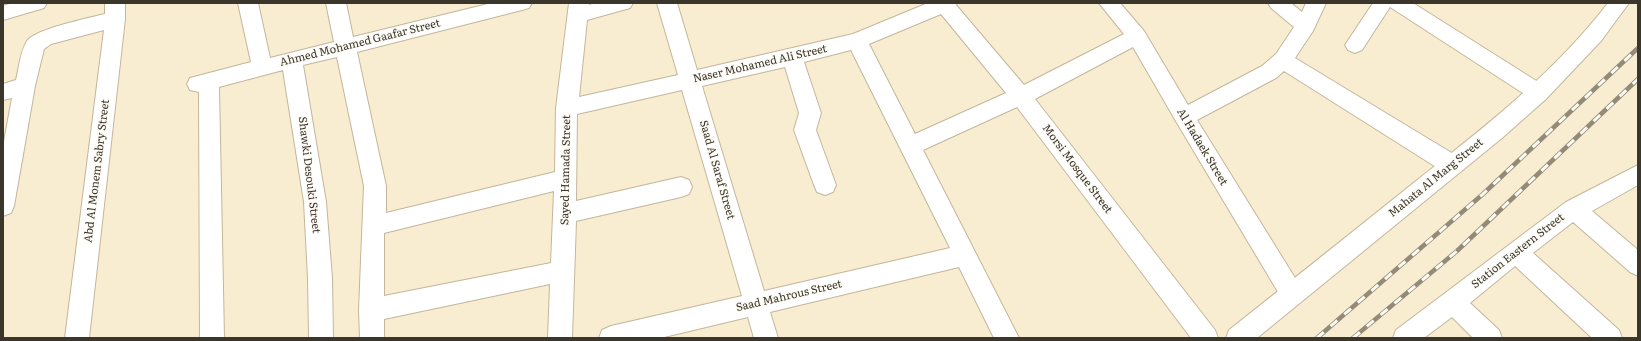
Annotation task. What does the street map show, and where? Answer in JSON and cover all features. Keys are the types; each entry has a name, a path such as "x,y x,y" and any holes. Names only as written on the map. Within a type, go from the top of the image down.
{"street":[{"path":"3,13 37,3"},
{"path":"248,3 262,67"},
{"path":"336,3 376,186 371,310 372,338"},
{"name":"Ahmed Mohamed Gaafar Street","path":"212,338 203,82 522,3"},
{"path":"578,9 623,3"},
{"name":"Saad Al Saraf Street","path":"667,3 766,338"},
{"name":"Al Hadaek Street","path":"1109,3 1137,36 1184,117 1292,294"},
{"path":"1278,3 1306,26"},
{"path":"1184,117 1269,72 1283,60 1306,26 1316,3"},
{"path":"1355,45 1383,3"},
{"path":"1398,3 1539,94"},
{"name":"Mahata Al Marg Street","path":"1238,338 1539,94 1575,57 1619,3"},
{"name":"Naser Mohamed Ali Street","path":"567,108 857,41 945,4"},
{"name":"Morsi Mosque Street","path":"945,4 1021,96 1206,338"},
{"name":"Sayed Hamada Street","path":"560,338 565,214 567,108 578,9"},
{"path":"3,206 5,182 32,50 38,42 44,38 114,11"},
{"name":"Abd Al Monem Sabry Street","path":"77,338 114,11"},
{"path":"911,146 1021,96 1137,36"},
{"path":"857,41 1007,338"},
{"path":"792,57 810,114 806,130 825,185"},
{"name":"Shawki Desouki Street","path":"292,60 315,202 320,278 321,338"},
{"path":"1283,60 1452,165"},
{"path":"3,92 25,86"},
{"name":"Station Eastern Street","path":"1405,338 1574,208 1638,174"},
{"path":"374,226 566,179"},
{"path":"565,214 681,187"},
{"path":"1574,208 1638,265"},
{"path":"1516,252 1610,338"},
{"name":"Saad Mahrous Street","path":"611,338 966,255"},
{"path":"371,310 562,271"},
{"path":"1453,302 1490,338"}],"railway":[{"path":"1317,338 1483,194 1638,48"},
{"path":"1353,338 1457,251 1638,79"}]}
